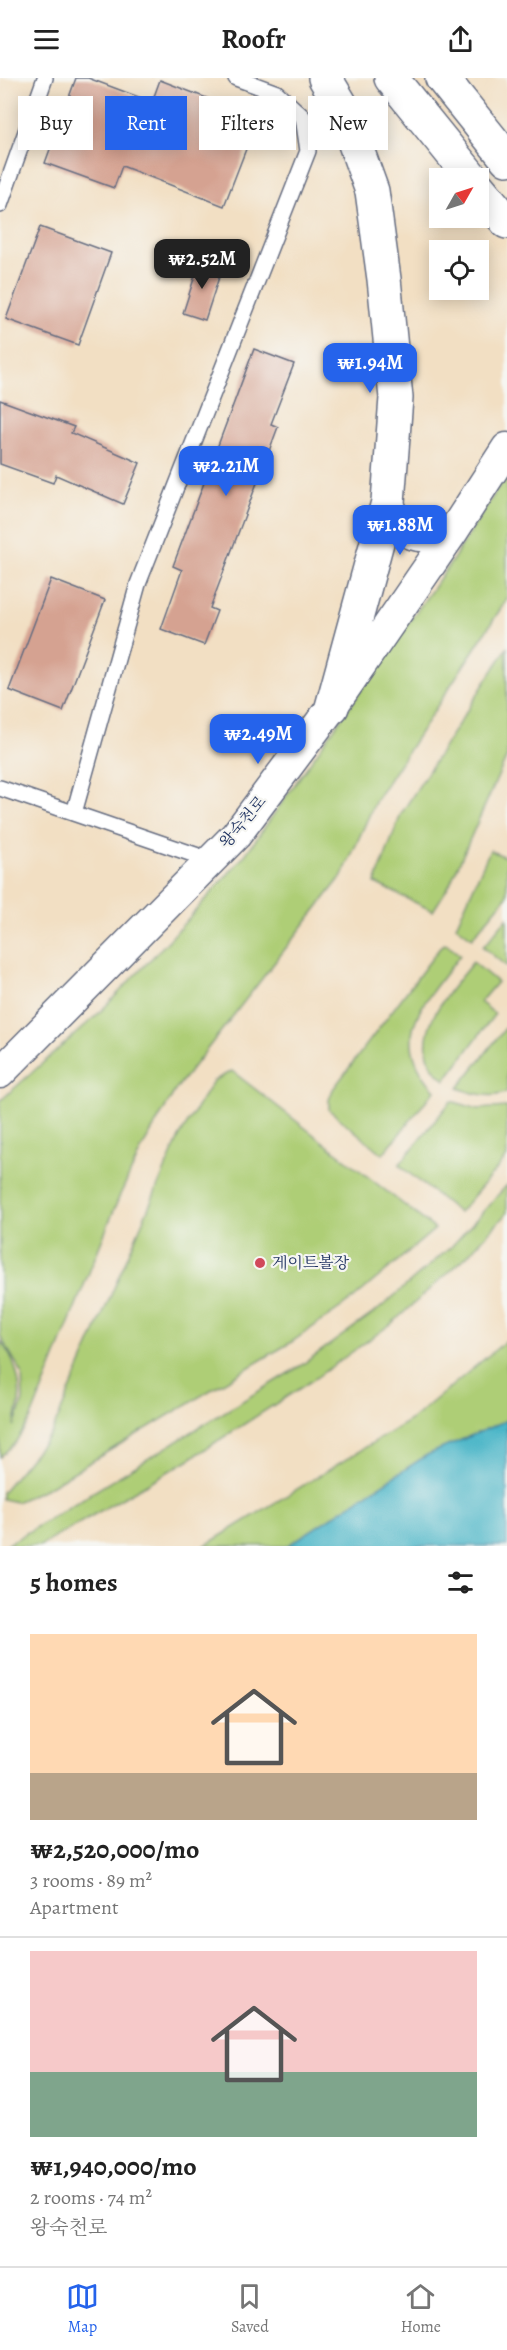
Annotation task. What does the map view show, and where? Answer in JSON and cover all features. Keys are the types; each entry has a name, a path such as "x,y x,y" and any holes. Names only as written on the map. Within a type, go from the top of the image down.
{"street":[{"path":"325,78 341,105 372,191 396,398 388,502 332,707"},
{"path":"391,78 464,168"},
{"path":"442,78 507,159"},
{"path":"489,200 507,222"},
{"name":"왕숙천로","path":"0,1073 236,835 332,707 452,533 507,448"},
{"path":"388,502 397,524 410,534 428,538 452,533"}],"lane":[{"path":"0,205 45,78"},
{"path":"74,813 138,584 308,151 303,117 277,93 236,78"},
{"path":"0,788 210,860"}],"green space":[{"path":"507,474 507,599 376,800 342,876 176,1089 143,1146 120,1195 31,1418 15,1443 0,1457 0,1341 13,1362 18,1379 20,1395 14,1426 23,1401 22,1373 0,1336 0,1101 100,1012 171,938 245,855 452,561"},
{"path":"507,648 507,756 450,884 433,911 375,883 401,814"},
{"path":"490,850 507,858 507,896 472,938 456,926"},
{"path":"507,918 507,967 483,947"},
{"path":"446,944 460,955 424,1004 416,1020 412,1036 413,1053 420,1071 435,1090 383,1154 329,1110 329,1100 333,1089 442,945"},
{"path":"473,962 497,982 480,1002 495,1014 445,1080 432,1066 427,1052 427,1038 437,1010"},
{"path":"507,1026 507,1092 483,1095 458,1088"},
{"name":"게이트볼장","path":"232,1071 435,1229 354,1298 293,1341 47,1488 16,1502 2,1499 2,1492 52,1432 179,1137 213,1081"},
{"path":"451,1101 478,1109 507,1107 507,1157 459,1213 399,1165"},
{"path":"507,1185 507,1213 466,1257 391,1324 313,1380 188,1460 40,1546 5,1546 300,1366 379,1309 452,1246"},
{"path":"507,1340 507,1420 427,1455 287,1546 204,1546 412,1419"}],"water":[{"path":"507,1420 507,1546 287,1546 427,1455"}],"building":[{"path":"76,78 88,78 136,96 105,96 105,150 187,150 187,96 154,96 160,80 201,96 199,96 199,150 246,150 224,206 122,166 114,188 45,163 50,150 93,150 93,96 69,96"},
{"path":"40,227 111,253 78,345 6,319"},
{"path":"200,260 222,268 205,320 183,313"},
{"path":"254,349 294,364 271,424 278,427 210,608 217,611 204,645 161,629 182,570 173,566"},
{"path":"0,400 74,427 71,433 140,463 123,504 56,475 53,483 0,464"},
{"path":"51,579 105,600 63,711 9,690"}],"place":[{"name":"게이트볼장","path":"260,1263"}]}
